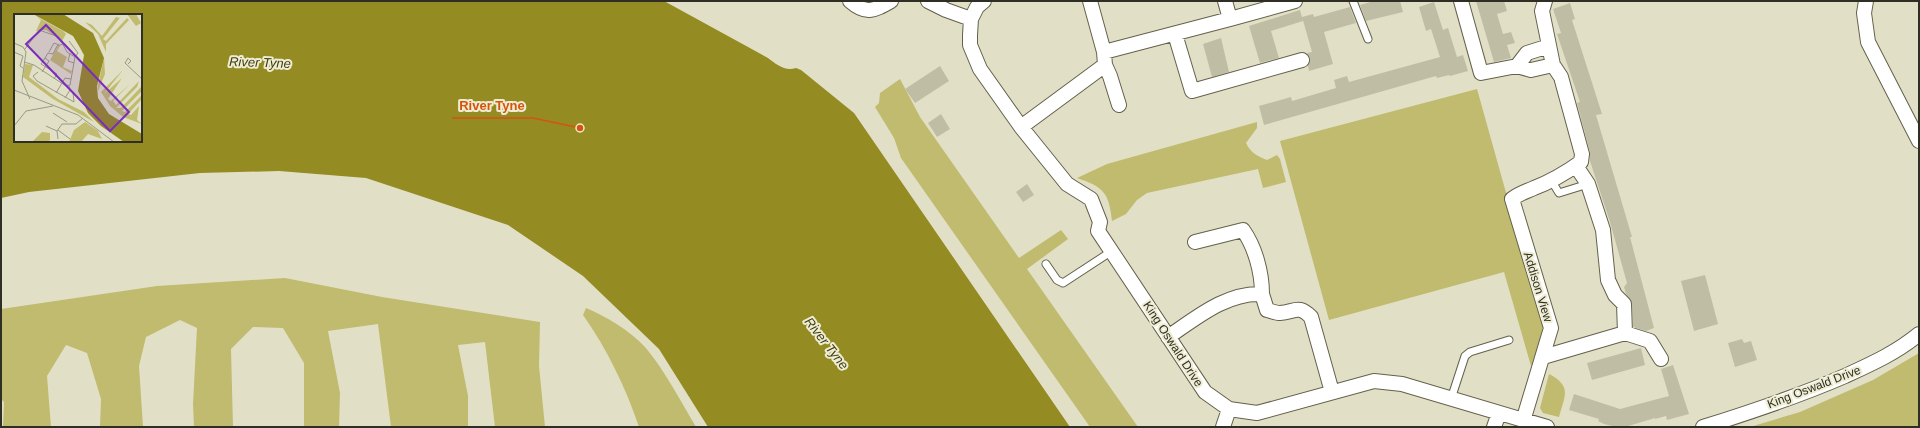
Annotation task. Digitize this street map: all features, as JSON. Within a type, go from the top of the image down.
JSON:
[{"type":"street","points":[[850,1],[858,8],[868,11],[878,8],[891,1]]},
{"type":"street","points":[[928,1],[946,10],[971,19],[977,7],[984,1]]},
{"type":"street","points":[[1090,1],[1104,58],[1119,105]]},
{"type":"street","points":[[1225,1],[1230,19]]},
{"type":"street","points":[[1021,127],[1104,58],[1174,34],[1295,1]]},
{"type":"street","points":[[1461,1],[1481,73],[1517,66],[1531,70],[1553,65]]},
{"type":"street","points":[[1545,1],[1542,11],[1553,65],[1561,77],[1582,154],[1581,162],[1551,180]]},
{"type":"street","points":[[1866,1],[1864,13],[1868,42],[1919,141]]},
{"type":"street","name":"King Oswald Drive","points":[[971,19],[970,44],[980,69],[1021,127],[1067,184],[1091,199],[1100,222],[1098,231],[1205,392],[1229,410]]},
{"type":"street","points":[[1174,34],[1192,91],[1302,60]]},
{"type":"street","points":[[1517,66],[1526,53],[1549,46]]},
{"type":"street","points":[[1576,166],[1588,184],[1603,230],[1608,280],[1615,295],[1624,304],[1625,333]]},
{"type":"street","name":"Addison View","points":[[1523,421],[1544,357],[1551,328],[1512,199],[1521,192],[1535,188],[1551,180]]},
{"type":"street","points":[[1195,242],[1243,230],[1250,241],[1262,280],[1262,294],[1267,310],[1280,313],[1294,309],[1304,310],[1311,317],[1332,392]]},
{"type":"street","points":[[1168,337],[1199,316],[1226,301],[1251,293],[1262,294]]},
{"type":"street","points":[[1544,357],[1625,333],[1650,342],[1661,359]]},
{"type":"street","name":"King Oswald Drive","points":[[1703,427],[1817,388],[1882,360],[1903,348],[1919,334]]},
{"type":"street","points":[[1223,427],[1229,410],[1257,413],[1374,380],[1402,384],[1546,427]]},
{"type":"street","points":[[1494,427],[1498,413]]},
{"type":"lane","points":[[1353,1],[1368,39]]},
{"type":"lane","points":[[1551,180],[1559,193],[1588,184]]},
{"type":"lane","points":[[1046,264],[1057,280],[1063,283],[1112,251]]},
{"type":"lane","points":[[1451,399],[1465,356],[1470,352],[1509,340]]},
{"type":"shaded area","points":[[900,79],[920,117],[1019,258],[1061,230],[1068,239],[1027,269],[1138,427],[1090,427],[901,158],[894,138],[875,107],[879,103],[880,93]]},
{"type":"shaded area","points":[[1477,89],[1545,332],[1531,366],[1504,272],[1329,320],[1280,141]]},
{"type":"shaded area","points":[[1257,122],[1257,128],[1246,143],[1255,154],[1267,160],[1277,155],[1280,159],[1286,182],[1263,188],[1258,169],[1147,193],[1137,200],[1126,214],[1112,221],[1111,211],[1104,192],[1086,181],[1077,178],[1107,164]]},
{"type":"shaded area","points":[[285,278],[382,297],[540,322],[539,366],[545,427],[495,427],[485,342],[458,345],[468,396],[468,427],[391,427],[378,324],[328,331],[340,393],[339,427],[304,427],[304,363],[283,328],[253,327],[231,349],[233,427],[194,427],[193,404],[197,328],[180,320],[146,337],[139,366],[143,427],[100,427],[101,399],[87,353],[66,345],[47,376],[51,427],[3,427],[4,402],[1,399],[1,309],[157,286]]},
{"type":"shaded area","points":[[586,308],[617,324],[645,347],[666,375],[696,427],[639,427],[615,369],[600,341],[583,315]]},
{"type":"shaded area","points":[[1919,353],[1919,427],[1750,427],[1800,412],[1873,380]]},
{"type":"shaded area","points":[[1549,374],[1556,378],[1564,387],[1565,397],[1559,417],[1543,413],[1540,408]]},
{"type":"water","points":[[1,1],[664,1],[768,58],[781,67],[788,69],[796,68],[801,70],[854,113],[1070,427],[708,427],[659,349],[583,276],[508,225],[366,178],[279,171],[200,173],[29,192],[1,198]]},
{"type":"building","points":[[1374,1],[1400,1],[1403,12],[1366,21],[1360,5]]},
{"type":"building","points":[[1476,1],[1504,1],[1507,11],[1497,14],[1503,34],[1511,32],[1515,43],[1507,45],[1511,58],[1494,62]]},
{"type":"building","points":[[1434,2],[1443,30],[1448,28],[1457,57],[1463,55],[1468,71],[1450,76],[1437,78],[1436,76],[1264,125],[1259,106],[1291,97],[1292,101],[1336,88],[1334,80],[1347,76],[1349,82],[1440,57],[1431,29],[1426,31],[1419,7]]},
{"type":"building","points":[[1570,3],[1575,19],[1572,20],[1602,114],[1596,115],[1632,237],[1630,237],[1654,328],[1646,331],[1633,327],[1632,303],[1626,294],[1624,287],[1627,283],[1610,222],[1590,161],[1590,152],[1577,103],[1580,102],[1557,34],[1561,33],[1553,9]]},
{"type":"building","points":[[1350,7],[1356,23],[1324,32],[1333,64],[1309,71],[1308,66],[1310,58],[1307,53],[1312,52],[1302,17],[1313,14],[1314,17]]},
{"type":"building","points":[[1300,10],[1303,21],[1271,31],[1279,58],[1260,63],[1249,26]]},
{"type":"building","points":[[1221,38],[1229,72],[1212,77],[1203,44]]},
{"type":"building","points":[[940,66],[949,81],[915,103],[905,89]]},
{"type":"building","points":[[941,114],[950,129],[937,137],[928,123]]},
{"type":"building","points":[[1027,184],[1034,195],[1023,202],[1016,192]]},
{"type":"building","points":[[1705,275],[1718,324],[1694,331],[1681,281]]},
{"type":"building","points":[[1742,339],[1744,343],[1751,341],[1757,360],[1735,367],[1728,343]]},
{"type":"building","points":[[1641,348],[1645,365],[1592,380],[1587,363]]},
{"type":"building","points":[[1673,365],[1689,414],[1667,420],[1666,416],[1625,427],[1616,427],[1604,424],[1598,421],[1599,419],[1569,410],[1574,394],[1620,409],[1669,396],[1661,369]]},
{"type":"place","name":"River Tyne","points":[[580,128]]}]
